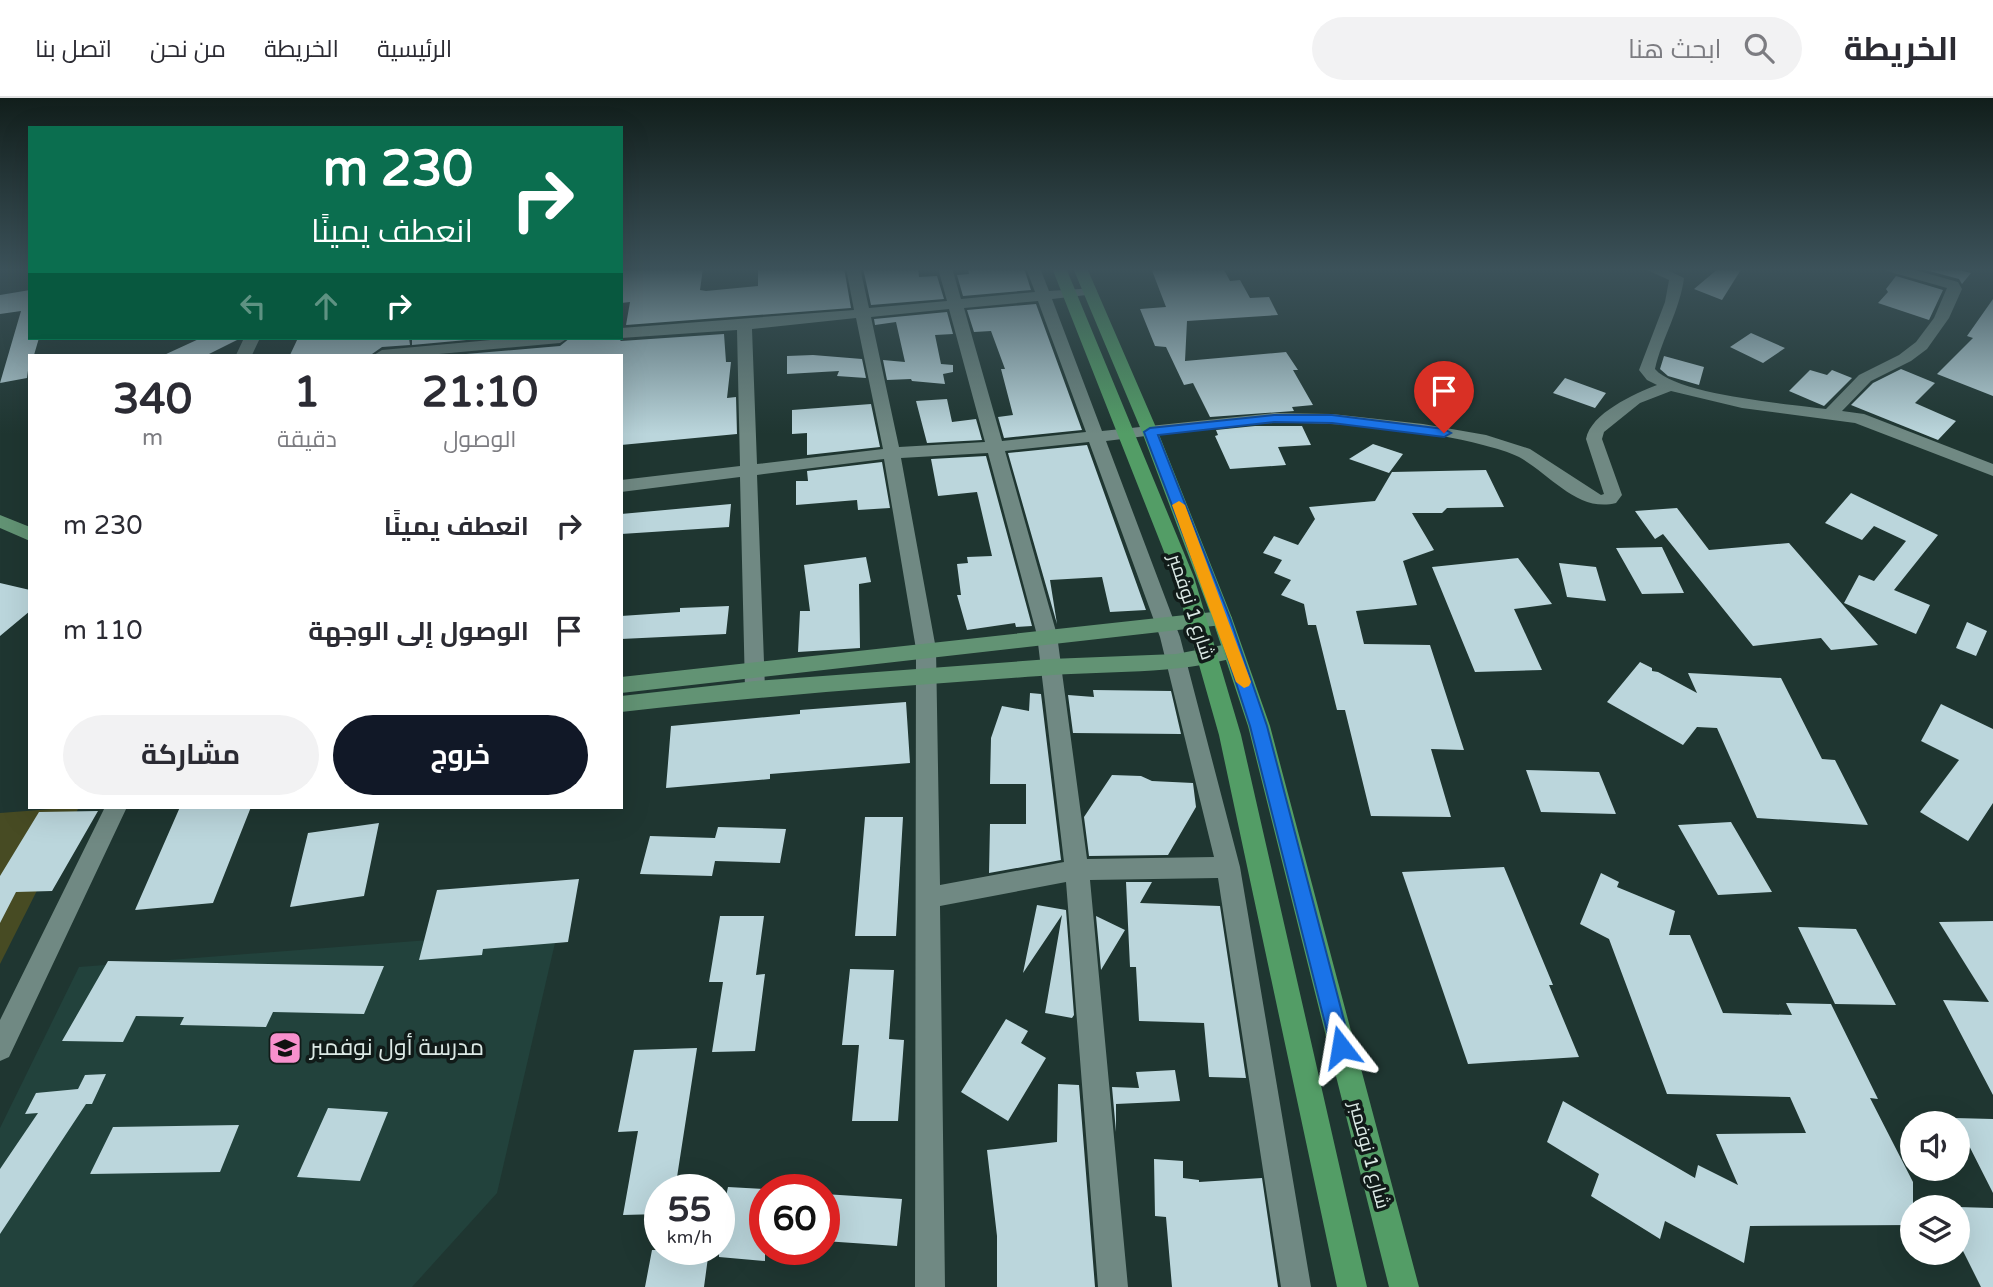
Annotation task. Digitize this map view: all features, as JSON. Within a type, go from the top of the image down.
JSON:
[{"type":"main road","name":"شارع 1 نوفمبر","points":[[1090,323],[1126,434],[1184,577],[1233,748],[1352,1287]]},
{"type":"main road","name":"شارع 1 نوفمبر","points":[[1095,323],[1150,432],[1222,618],[1259,726],[1404,1287]]},
{"type":"street","points":[[623,333],[759,323]]},
{"type":"street","points":[[866,323],[926,649],[930,1287]]},
{"type":"street","points":[[962,323],[1047,635],[1077,870],[1113,1287]]},
{"type":"street","points":[[1053,323],[1164,622],[1228,867],[1296,1287]]},
{"type":"street","points":[[1664,323],[1649,358],[1647,370],[1653,377],[1670,386],[1742,403],[1858,418],[1993,470]]},
{"type":"street","points":[[1831,413],[1867,376],[1906,358],[1918,348],[1937,323]]},
{"type":"street","points":[[744,325],[755,678]]},
{"type":"street","points":[[393,354],[542,340]]},
{"type":"street","points":[[623,486],[892,453],[995,447],[1274,418],[1332,419],[1423,429],[1486,440],[1524,453],[1589,497],[1600,501],[1610,499],[1613,495],[1594,439],[1596,430],[1634,400],[1670,386]]},
{"type":"street","points":[[0,521],[28,534]]},
{"type":"street","points":[[623,704],[926,649],[1222,618]]},
{"type":"street","points":[[623,685],[755,678],[925,676],[1176,662],[1233,651]]},
{"type":"street","points":[[0,1048],[115,809]]},
{"type":"street","points":[[927,898],[1077,870],[1228,867]]},
{"type":"shaded area","name":"مدرسة أول نوفمبر","points":[[558,930],[497,1193],[412,1287],[0,1287],[0,1128],[79,967]]},
{"type":"green space","points":[[78,809],[0,964],[0,813]]},
{"type":"building","points":[[17,323],[28,323],[28,340],[38,340],[34,354],[28,354],[27,378],[0,383]]},
{"type":"building","points":[[896,323],[950,323],[953,334],[935,335],[941,364],[953,365],[953,372],[943,374],[945,384],[911,379],[887,380],[883,360],[905,362]]},
{"type":"building","points":[[971,323],[1043,323],[1082,430],[1004,438],[998,417],[1013,415],[1001,369],[1005,369],[991,331],[974,332]]},
{"type":"building","points":[[1146,323],[1187,323],[1185,361],[1286,352],[1298,370],[1293,370],[1313,405],[1292,407],[1294,411],[1210,417],[1193,383],[1184,385],[1166,347],[1155,346]]},
{"type":"building","points":[[1976,323],[1993,323],[1993,396],[1937,374],[1973,338],[1967,336]]},
{"type":"building","points":[[1751,333],[1785,348],[1763,363],[1730,347]]},
{"type":"building","points":[[724,334],[726,362],[731,362],[727,398],[736,397],[737,434],[623,445],[623,354],[466,354],[560,346],[568,340],[621,341]]},
{"type":"building","points":[[197,340],[237,340],[209,354],[166,354]]},
{"type":"building","points":[[297,340],[409,340],[410,345],[382,347],[372,354],[290,354]]},
{"type":"building","points":[[412,340],[466,340],[412,345]]},
{"type":"building","points":[[787,356],[862,359],[866,378],[837,376],[839,371],[787,374]]},
{"type":"building","points":[[1664,356],[1704,367],[1699,385],[1668,376],[1660,369]]},
{"type":"building","points":[[1901,369],[1935,383],[1915,403],[1956,421],[1938,440],[1851,405],[1873,383]]},
{"type":"building","points":[[1810,370],[1827,375],[1832,370],[1852,378],[1824,406],[1789,391]]},
{"type":"building","points":[[1565,378],[1606,393],[1595,408],[1553,393]]},
{"type":"building","points":[[947,399],[952,422],[976,419],[982,440],[927,443],[916,401]]},
{"type":"building","points":[[871,404],[880,447],[807,455],[807,433],[792,434],[792,410]]},
{"type":"building","points":[[1255,426],[1302,426],[1311,445],[1278,447],[1286,465],[1230,469],[1215,436],[1218,435],[1216,430]]},
{"type":"building","points":[[1373,444],[1403,454],[1389,473],[1349,459]]},
{"type":"building","points":[[1087,445],[1146,610],[1110,612],[1102,577],[1050,580],[1057,624],[1008,453]]},
{"type":"building","points":[[986,456],[1032,626],[1016,627],[1015,623],[967,630],[957,595],[961,595],[957,564],[968,563],[967,557],[992,556],[977,492],[938,496],[931,459]]},
{"type":"building","points":[[882,462],[890,508],[858,510],[857,500],[796,505],[796,481],[808,481],[807,471]]},
{"type":"building","points":[[1486,470],[1504,507],[1447,508],[1442,513],[1412,513],[1434,550],[1403,561],[1417,605],[1356,611],[1364,644],[1430,645],[1464,750],[1431,749],[1451,817],[1371,816],[1345,710],[1337,710],[1316,625],[1308,625],[1304,604],[1281,595],[1291,580],[1274,573],[1282,560],[1263,553],[1274,536],[1298,545],[1315,519],[1309,507],[1375,501],[1392,472]]},
{"type":"building","points":[[1851,493],[1938,535],[1894,590],[1930,605],[1916,634],[1844,603],[1859,575],[1874,581],[1906,541],[1874,526],[1862,540],[1825,523]]},
{"type":"building","points":[[731,504],[729,527],[623,534],[623,514]]},
{"type":"building","points":[[1677,508],[1709,550],[1789,543],[1878,645],[1831,650],[1821,638],[1753,646],[1663,534],[1655,539],[1635,511]]},
{"type":"building","points":[[1662,547],[1684,593],[1642,594],[1616,548]]},
{"type":"building","points":[[866,557],[871,582],[859,584],[860,648],[798,652],[800,611],[810,611],[804,565]]},
{"type":"building","points":[[1518,558],[1552,604],[1514,609],[1542,670],[1475,672],[1432,567]]},
{"type":"building","points":[[1559,563],[1596,567],[1606,601],[1567,597]]},
{"type":"building","points":[[0,583],[28,590],[28,613],[0,636]]},
{"type":"building","points":[[729,606],[726,634],[623,639],[623,616],[680,612],[680,608]]},
{"type":"building","points":[[1967,622],[1987,631],[1976,656],[1956,648]]},
{"type":"building","points":[[1640,662],[1652,668],[1652,671],[1697,693],[1688,673],[1781,678],[1822,759],[1835,760],[1868,825],[1757,818],[1717,728],[1697,727],[1683,745],[1607,702]]},
{"type":"building","points":[[1093,690],[1171,691],[1181,734],[1073,733],[1068,695],[1094,697]]},
{"type":"building","points":[[1030,693],[1041,694],[1061,860],[989,873],[990,824],[1026,824],[1026,784],[990,784],[991,738],[1002,706],[1029,711]]},
{"type":"building","points":[[906,702],[910,763],[770,774],[770,779],[666,788],[671,726],[800,714],[800,710]]},
{"type":"building","points":[[1941,704],[1993,729],[1993,803],[1968,841],[1920,812],[1959,760],[1921,741]]},
{"type":"building","points":[[1526,770],[1599,772],[1616,814],[1541,812]]},
{"type":"building","points":[[1112,775],[1193,783],[1196,807],[1168,855],[1089,856],[1084,817]]},
{"type":"building","points":[[179,809],[250,809],[213,903],[135,910]]},
{"type":"building","points":[[98,811],[52,891],[16,892],[0,923],[0,876],[39,812]]},
{"type":"building","points":[[865,817],[903,817],[896,936],[855,936]]},
{"type":"building","points":[[1731,822],[1772,892],[1718,895],[1678,825]]},
{"type":"building","points":[[379,823],[364,896],[290,907],[308,833]]},
{"type":"building","points":[[718,827],[786,829],[780,863],[715,861],[712,876],[640,874],[650,836],[715,838]]},
{"type":"building","points":[[1504,867],[1553,985],[1549,985],[1579,1057],[1468,1064],[1402,872]]},
{"type":"building","points":[[1601,873],[1619,882],[1617,887],[1675,911],[1669,935],[1690,935],[1723,1013],[1792,1015],[1786,1003],[1831,1004],[1878,1099],[1870,1098],[1900,1157],[1900,1181],[1913,1182],[1913,1195],[1900,1195],[1900,1225],[1750,1226],[1744,1263],[1665,1221],[1660,1239],[1591,1196],[1599,1174],[1547,1142],[1563,1101],[1695,1178],[1698,1165],[1738,1185],[1716,1134],[1806,1133],[1790,1097],[1667,1094],[1609,939],[1580,924]]},
{"type":"building","points":[[579,879],[568,942],[483,949],[482,955],[419,960],[437,890]]},
{"type":"building","points":[[1126,882],[1152,882],[1140,903],[1220,906],[1246,1078],[1209,1077],[1204,1023],[1139,1021],[1136,967],[1130,967]]},
{"type":"building","points":[[1037,905],[1066,910],[1074,1015],[1072,1018],[1045,1013],[1062,915],[1023,973]]},
{"type":"building","points":[[720,916],[764,916],[756,975],[765,974],[755,1051],[712,1052],[723,982],[709,982]]},
{"type":"building","points":[[1096,916],[1125,930],[1101,970]]},
{"type":"building","points":[[1993,921],[1993,1095],[1943,1000],[1989,1002],[1939,922]]},
{"type":"building","points":[[1798,927],[1856,929],[1896,1005],[1835,1004]]},
{"type":"building","points":[[108,961],[384,966],[364,1014],[273,1012],[266,1027],[180,1025],[184,1017],[136,1016],[123,1042],[62,1041]]},
{"type":"building","points":[[850,969],[894,970],[889,1039],[904,1040],[898,1121],[852,1121],[859,1045],[842,1045]]},
{"type":"building","points":[[1006,1019],[1028,1031],[1021,1043],[1046,1058],[1008,1121],[961,1092]]},
{"type":"building","points":[[697,1048],[677,1174],[644,1174],[644,1214],[623,1215],[638,1131],[618,1132],[634,1050]]},
{"type":"building","points":[[1175,1070],[1180,1101],[1116,1104],[1116,1132],[1112,1087],[1139,1088],[1136,1072]]},
{"type":"building","points":[[106,1074],[92,1104],[86,1104],[0,1234],[0,1169],[38,1113],[25,1114],[36,1093],[78,1089],[85,1075]]},
{"type":"building","points":[[1058,1084],[1079,1085],[1095,1287],[997,1287],[997,1236],[987,1150],[1057,1142]]},
{"type":"building","points":[[328,1108],[388,1112],[360,1181],[297,1177]]},
{"type":"building","points":[[1970,1118],[1993,1119],[1993,1193],[1970,1148]]},
{"type":"building","points":[[239,1125],[220,1172],[90,1174],[113,1127]]},
{"type":"building","points":[[1154,1159],[1183,1161],[1183,1178],[1199,1182],[1262,1178],[1278,1287],[1172,1287],[1166,1217],[1155,1216]]},
{"type":"building","points":[[735,1187],[749,1188],[749,1260],[735,1258]]},
{"type":"building","points":[[840,1195],[902,1199],[897,1246],[840,1242]]},
{"type":"building","points":[[1970,1207],[1993,1208],[1993,1287],[1981,1287],[1970,1265]]},
{"type":"building","points":[[649,1265],[707,1265],[704,1287],[645,1287]]},
{"type":"slow traffic","points":[[1179,505],[1244,682]]},
{"type":"place","name":"مدرسة أول نوفمبر","points":[[285,1048]]},
{"type":"route","points":[[1341,1047],[1259,726],[1222,618],[1150,432],[1274,418],[1332,419],[1444,433]]}]
